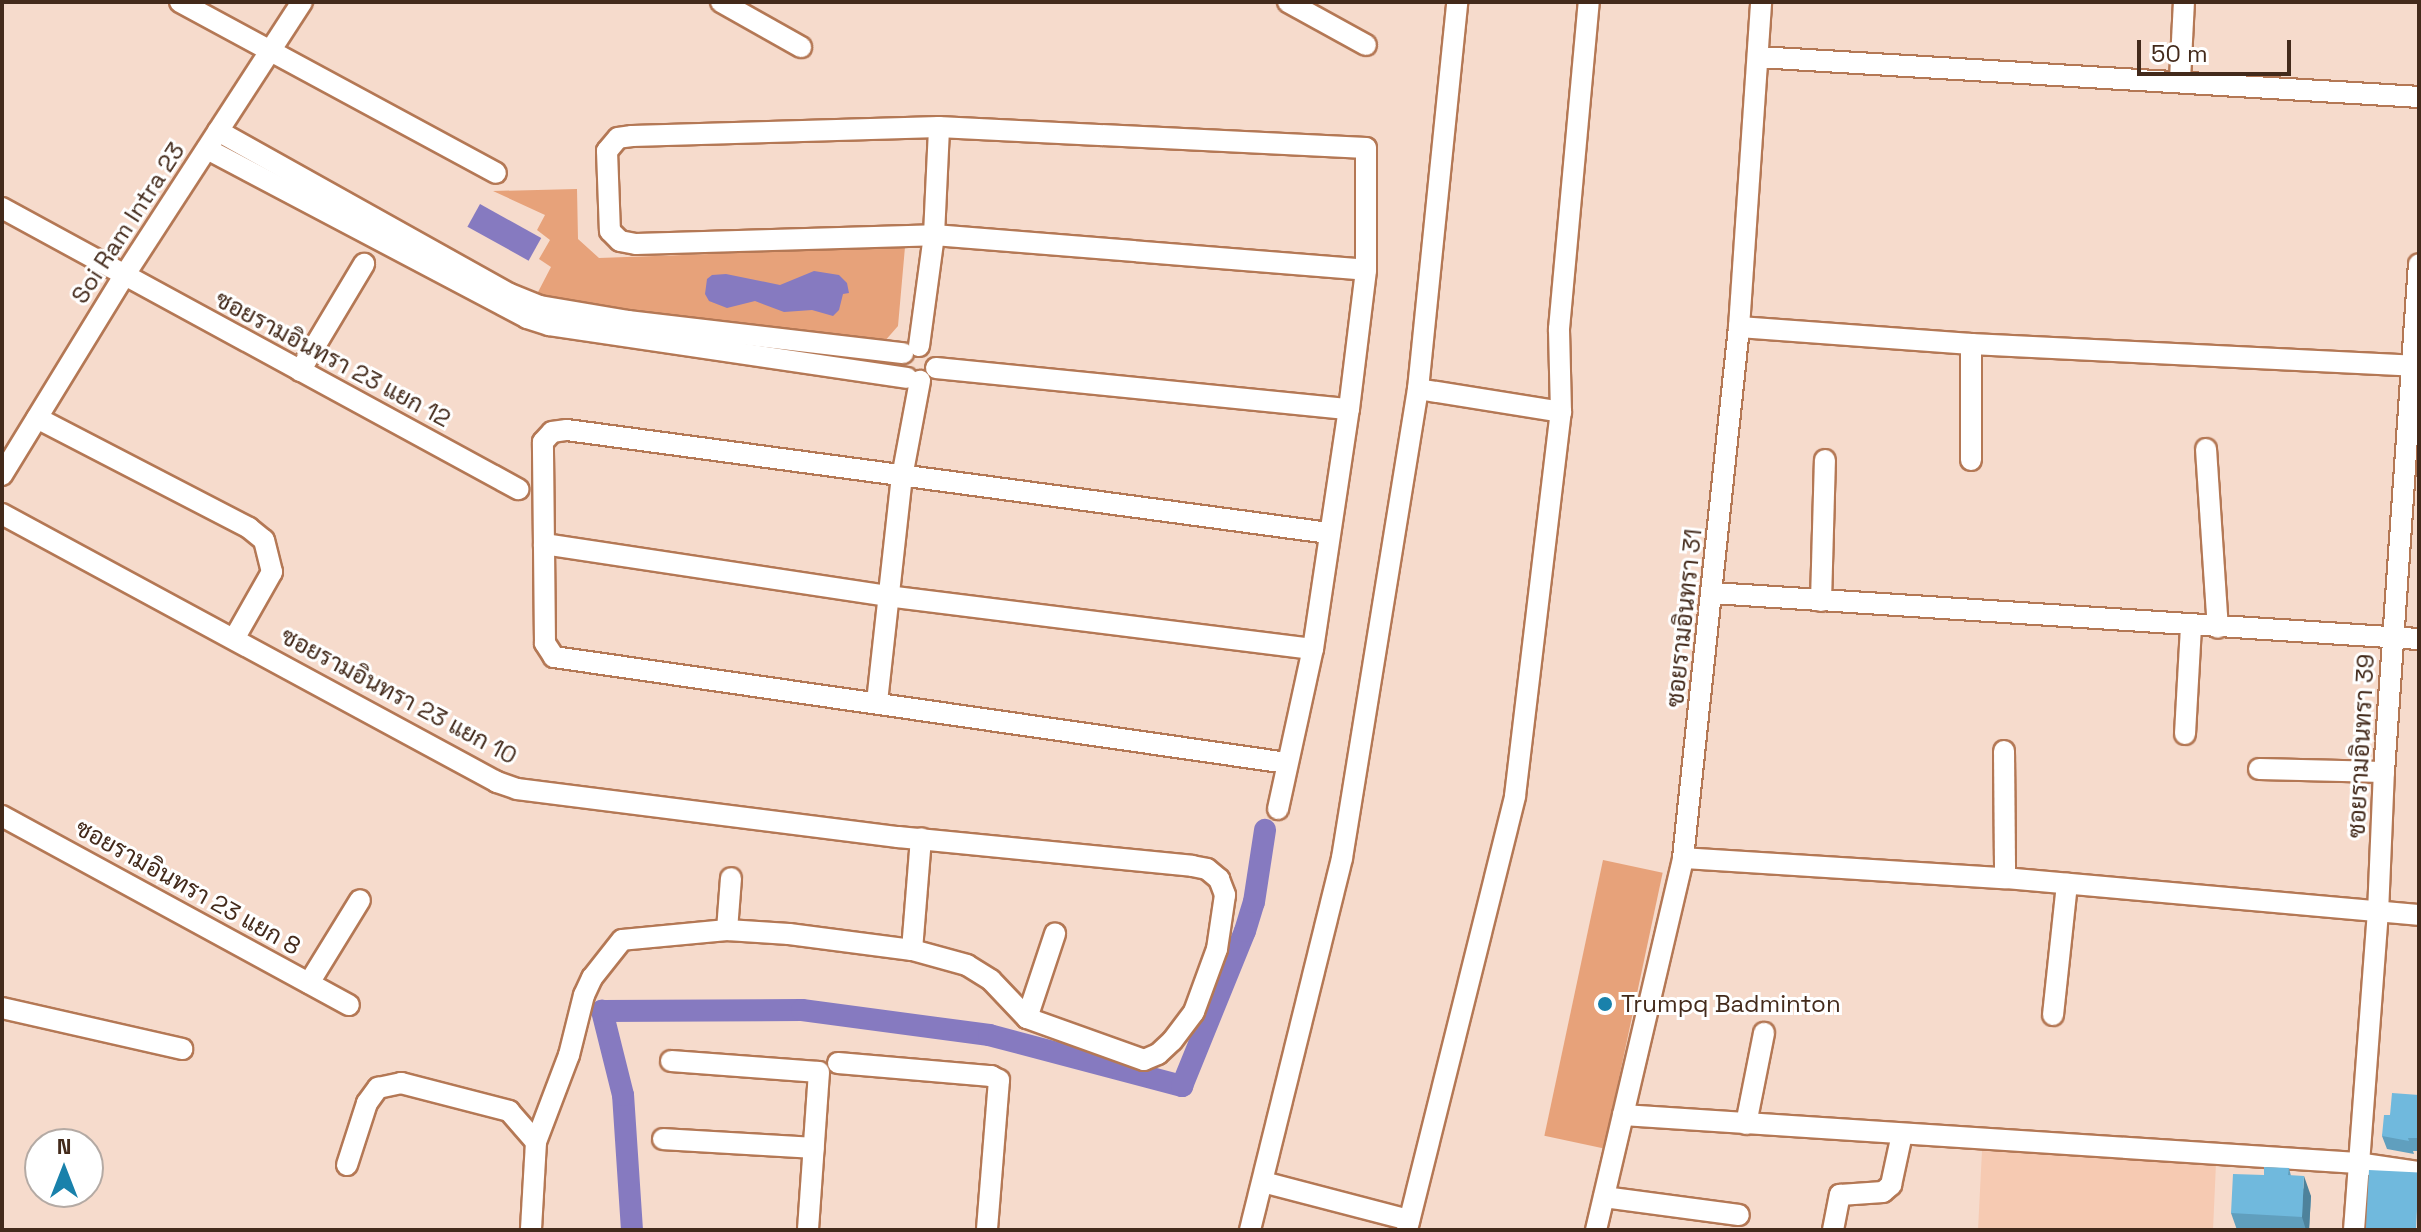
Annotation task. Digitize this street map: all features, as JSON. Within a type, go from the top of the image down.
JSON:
[{"type":"street","points":[[180,2],[496,173]]},
{"type":"street","name":"Soi Ram Intra 23","points":[[2,475],[124,276],[302,2]]},
{"type":"street","points":[[721,2],[801,47]]},
{"type":"street","points":[[1288,2],[1366,45]]},
{"type":"street","points":[[1250,1230],[1342,858],[1418,389],[1457,2]]},
{"type":"street","points":[[1263,1182],[1408,1225],[1515,796],[1561,412],[1559,329],[1589,2]]},
{"type":"street","name":"ซอยรามอินทรา 31","points":[[1596,1230],[1683,858],[1739,327],[1761,2]]},
{"type":"street","points":[[2180,80],[2184,2]]},
{"type":"street","points":[[1758,57],[2180,80],[2419,97]]},
{"type":"street","points":[[914,380],[902,369],[911,349],[934,235],[939,127]]},
{"type":"street","points":[[1278,809],[1313,649],[1349,409],[1366,270],[1366,148],[939,127],[618,138],[607,151],[610,231],[620,241],[636,244],[934,235],[1366,270]]},
{"type":"street","points":[[213,140],[510,294],[540,306],[629,321],[911,349],[934,355],[936,368],[930,378],[914,380],[538,321],[213,140]]},
{"type":"street","name":"ซอยรามอินทรา 23 แยก 12","points":[[2,208],[518,489]]},
{"type":"street","points":[[300,371],[364,264]]},
{"type":"street","name":"ซอยรามอินทรา 39","points":[[2354,1230],[2378,913],[2393,637],[2416,366],[2419,264]]},
{"type":"street","points":[[1739,327],[1971,344],[2416,366]]},
{"type":"street","points":[[1971,344],[1971,460]]},
{"type":"street","points":[[936,368],[1349,409]]},
{"type":"street","points":[[877,702],[914,380]]},
{"type":"street","points":[[1418,389],[1561,412]]},
{"type":"street","points":[[37,418],[249,528],[264,540],[272,572],[235,637]]},
{"type":"street","points":[[1287,763],[554,657],[545,643],[543,442],[552,432],[567,430],[1329,533]]},
{"type":"street","points":[[2206,449],[2218,628]]},
{"type":"street","points":[[1821,601],[1825,460]]},
{"type":"street","name":"ซอยรามอินทรา 23 แยก 10","points":[[2,514],[235,637],[497,782],[517,789],[898,837],[1192,866],[1207,869],[1219,879],[1225,895],[1217,949],[1194,1012],[1158,1054],[1144,1060],[1027,1018]]},
{"type":"street","points":[[544,544],[887,596],[1313,649]]},
{"type":"street","points":[[1713,593],[2419,639]]},
{"type":"street","points":[[2185,734],[2191,626]]},
{"type":"street","points":[[2004,751],[2005,878]]},
{"type":"street","points":[[2259,769],[2384,772]]},
{"type":"street","name":"ซอยรามอินทรา 23 แยก 8","points":[[2,816],[349,1005]]},
{"type":"street","points":[[912,950],[921,838]]},
{"type":"street","points":[[1683,858],[2005,878],[2419,915]]},
{"type":"street","points":[[727,930],[731,878]]},
{"type":"street","points":[[2053,1015],[2067,884]]},
{"type":"street","points":[[309,983],[360,900]]},
{"type":"street","points":[[531,1230],[536,1142],[569,1055],[584,995],[616,945],[631,937],[727,930],[789,934],[912,950],[967,965],[991,980],[1027,1018],[1055,934]]},
{"type":"street","points":[[2,1008],[182,1049]]},
{"type":"street","points":[[1746,1124],[1764,1033]]},
{"type":"street","points":[[671,1061],[819,1072],[808,1230]]},
{"type":"street","points":[[838,1063],[999,1080],[987,1230]]},
{"type":"street","points":[[347,1165],[367,1103],[378,1088],[401,1083],[509,1111],[536,1142]]},
{"type":"street","points":[[1623,1115],[2357,1163],[2419,1172]]},
{"type":"street","points":[[1833,1230],[1840,1195],[1888,1191],[1902,1134]]},
{"type":"street","points":[[663,1139],[814,1148]]},
{"type":"street","points":[[1604,1197],[1739,1215]]},
{"type":"shaded area","points":[[577,189],[578,239],[599,258],[905,247],[898,326],[884,342],[593,306],[537,294],[551,267],[539,259],[550,240],[537,230],[545,215],[493,191]]},
{"type":"shaded area","points":[[480,204],[541,238],[529,261],[467,227]]},
{"type":"shaded area","points":[[814,271],[839,275],[847,283],[849,293],[843,294],[839,310],[833,316],[812,310],[784,312],[755,301],[727,308],[709,301],[705,294],[707,279],[712,275],[726,274],[780,285]]},
{"type":"shaded area","name":"Trumpq Badminton","points":[[1603,860],[1663,873],[1604,1149],[1544,1136]]},
{"type":"shaded area","points":[[1982,1151],[2216,1163],[2213,1230],[1978,1230]]},
{"type":"building","points":[[2392,1093],[2419,1095],[2419,1138],[2408,1138],[2409,1141],[2382,1136],[2384,1115],[2390,1115]]},
{"type":"building","points":[[2264,1167],[2289,1168],[2288,1175],[2304,1176],[2302,1217],[2231,1213],[2233,1174],[2264,1175]]},
{"type":"building","points":[[2369,1170],[2419,1173],[2416,1230],[2366,1230]]},
{"type":"waterway","points":[[632,1230],[623,1095],[602,1011],[802,1010],[989,1035],[1182,1086],[1245,931],[1254,902],[1265,830]]},
{"type":"place","name":"Trumpq Badminton","points":[[1605,1004]]}]
